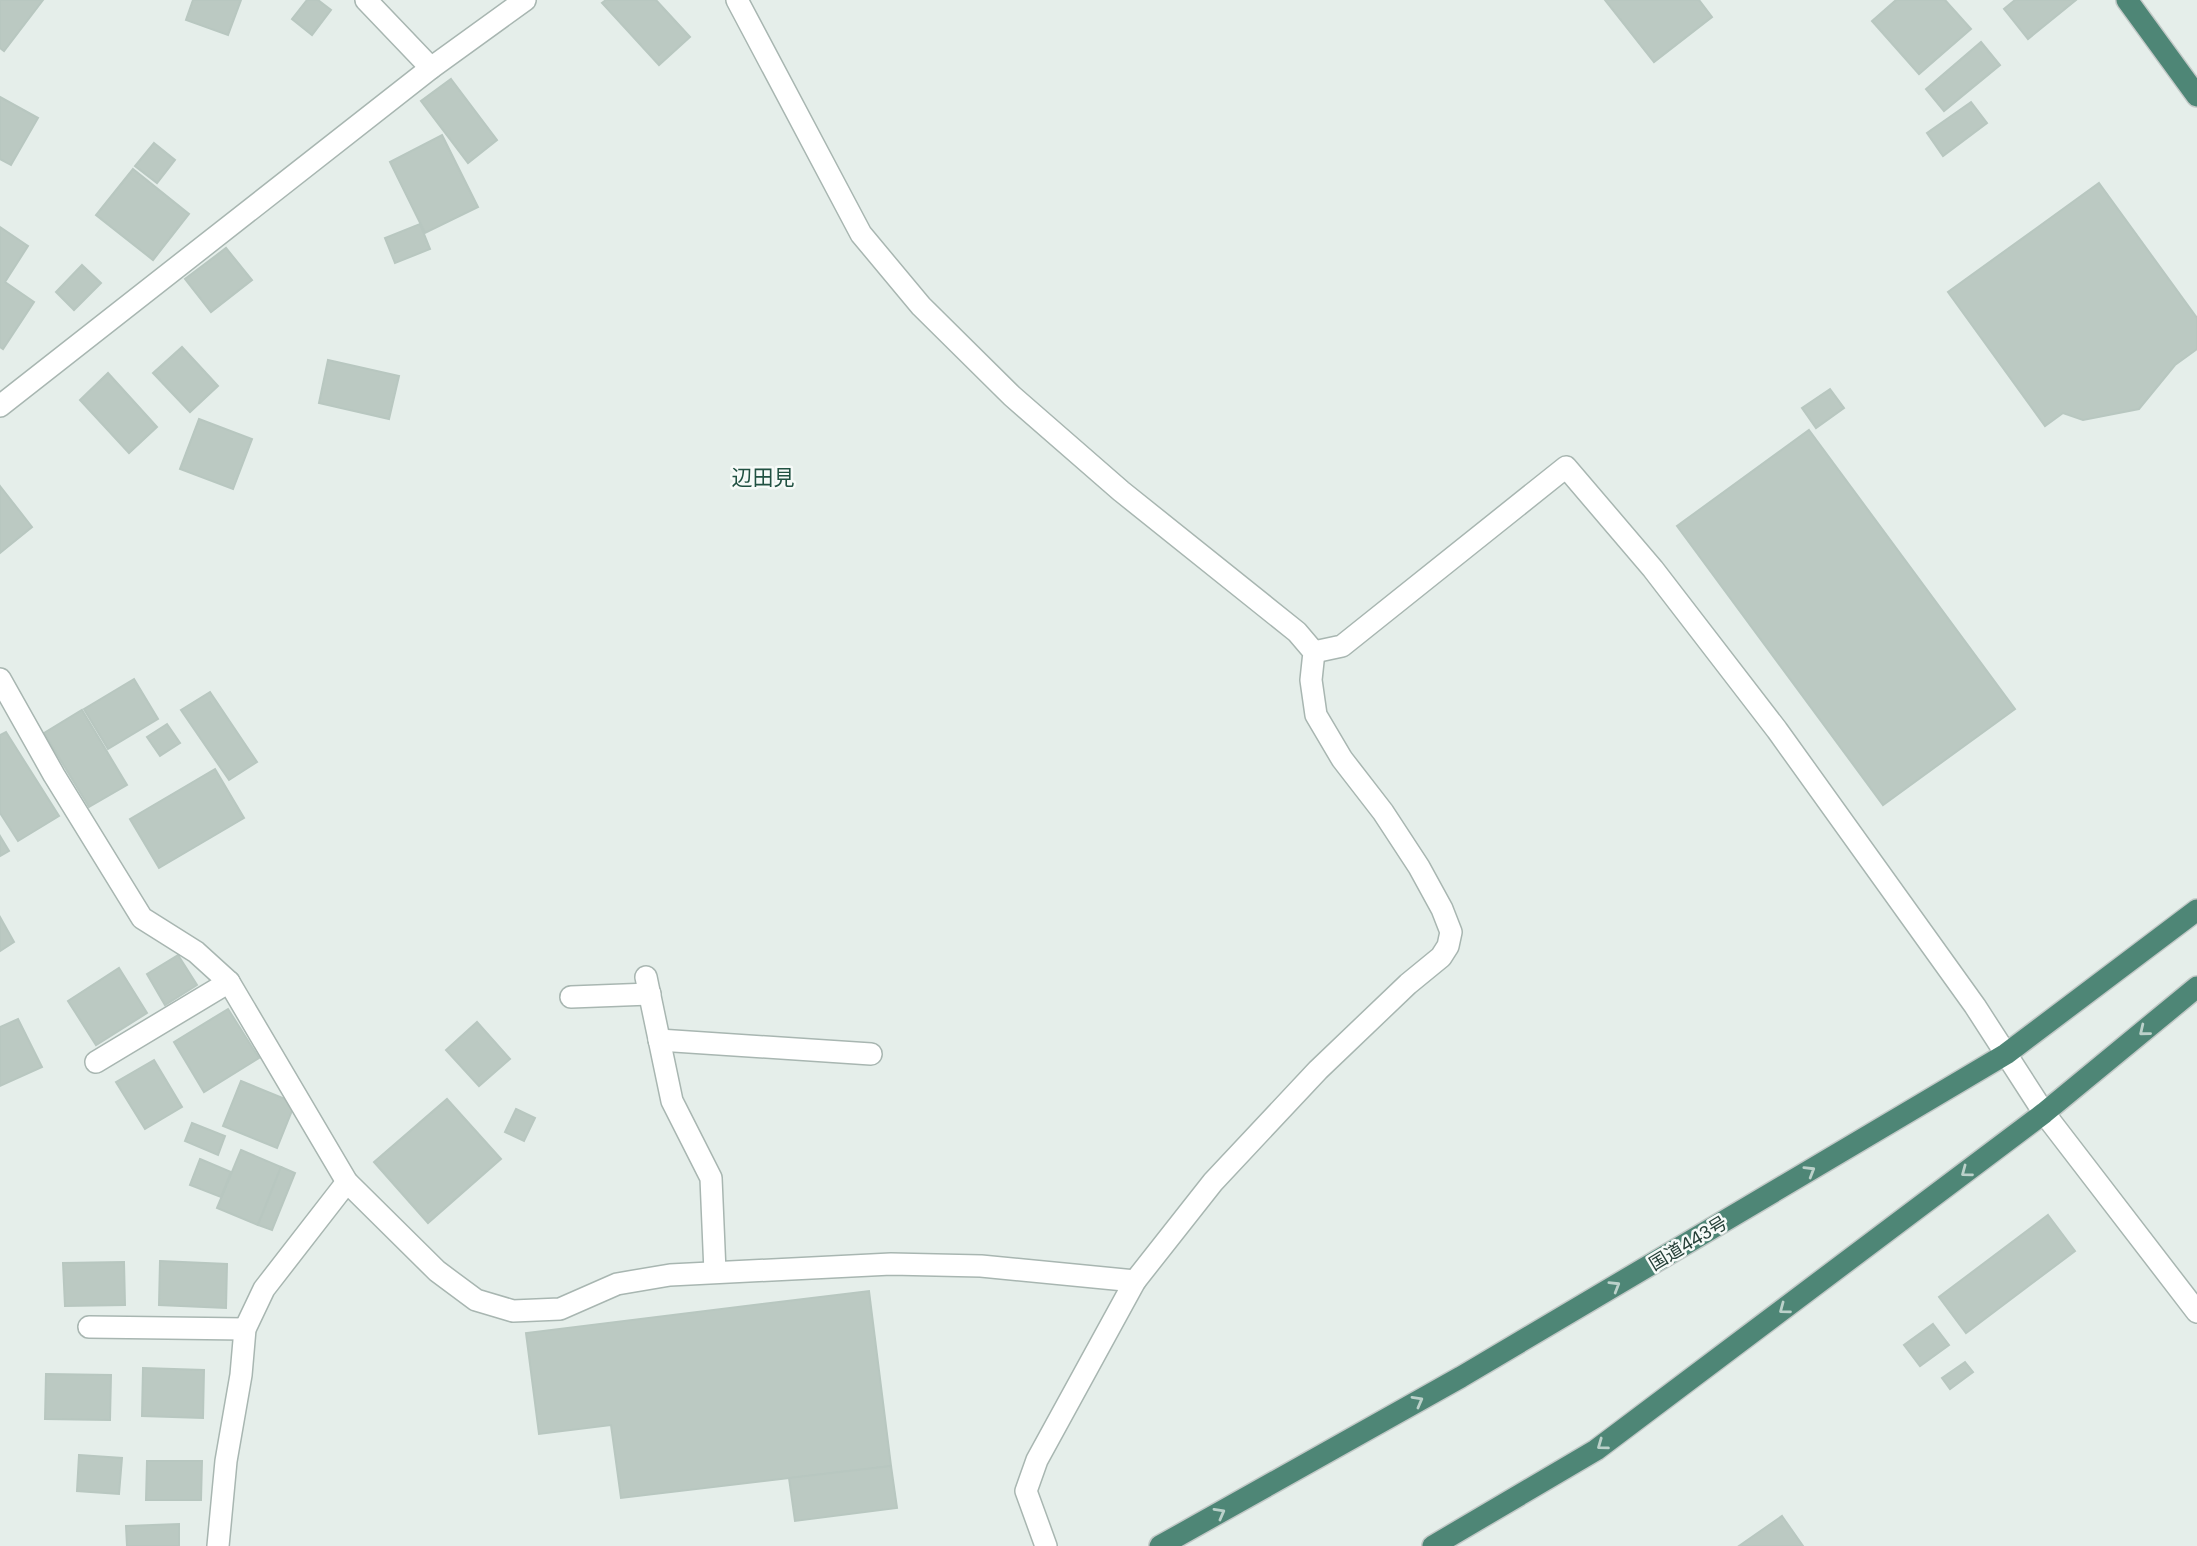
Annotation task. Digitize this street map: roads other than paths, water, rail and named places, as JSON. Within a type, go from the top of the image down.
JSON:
[{"type":"highway","points":[[2127,0],[2197,96]]},
{"type":"highway","name":"国道443号","points":[[1160,1546],[1461,1377],[2006,1055],[2197,910]]},
{"type":"highway","points":[[1433,1546],[1596,1450],[2044,1113],[2197,987]]},
{"type":"street","points":[[366,0],[431,68]]},
{"type":"street","points":[[1,402],[431,68],[525,0]]},
{"type":"street","points":[[737,0],[861,234],[921,306],[1012,396],[1121,491],[1297,632],[1314,652],[1311,681],[1316,715],[1342,759],[1383,812],[1425,877],[1443,909],[1451,932],[1448,946],[1441,957],[1408,984],[1308,1080],[1213,1182],[1136,1281],[1037,1460],[1026,1491],[1046,1546]]},
{"type":"street","points":[[1314,652],[1342,646],[1566,467],[1653,569],[1777,730],[1975,1006],[2044,1113],[2197,1312]]},
{"type":"street","points":[[0,679],[54,775],[142,918],[196,952],[229,982],[347,1182],[437,1271],[476,1300],[513,1311],[560,1310],[617,1284],[670,1275],[891,1264],[981,1266],[1136,1281]]},
{"type":"street","points":[[96,1062],[229,982]]},
{"type":"street","points":[[571,997],[648,986],[672,1101],[711,1178],[715,1272]]},
{"type":"street","points":[[659,1040],[871,1054]]},
{"type":"street","points":[[218,1546],[226,1461],[241,1375],[245,1329],[264,1289],[347,1182]]},
{"type":"street","points":[[89,1327],[245,1329]]},
{"type":"district","name":"辺田見","points":[[763,477]]}]
